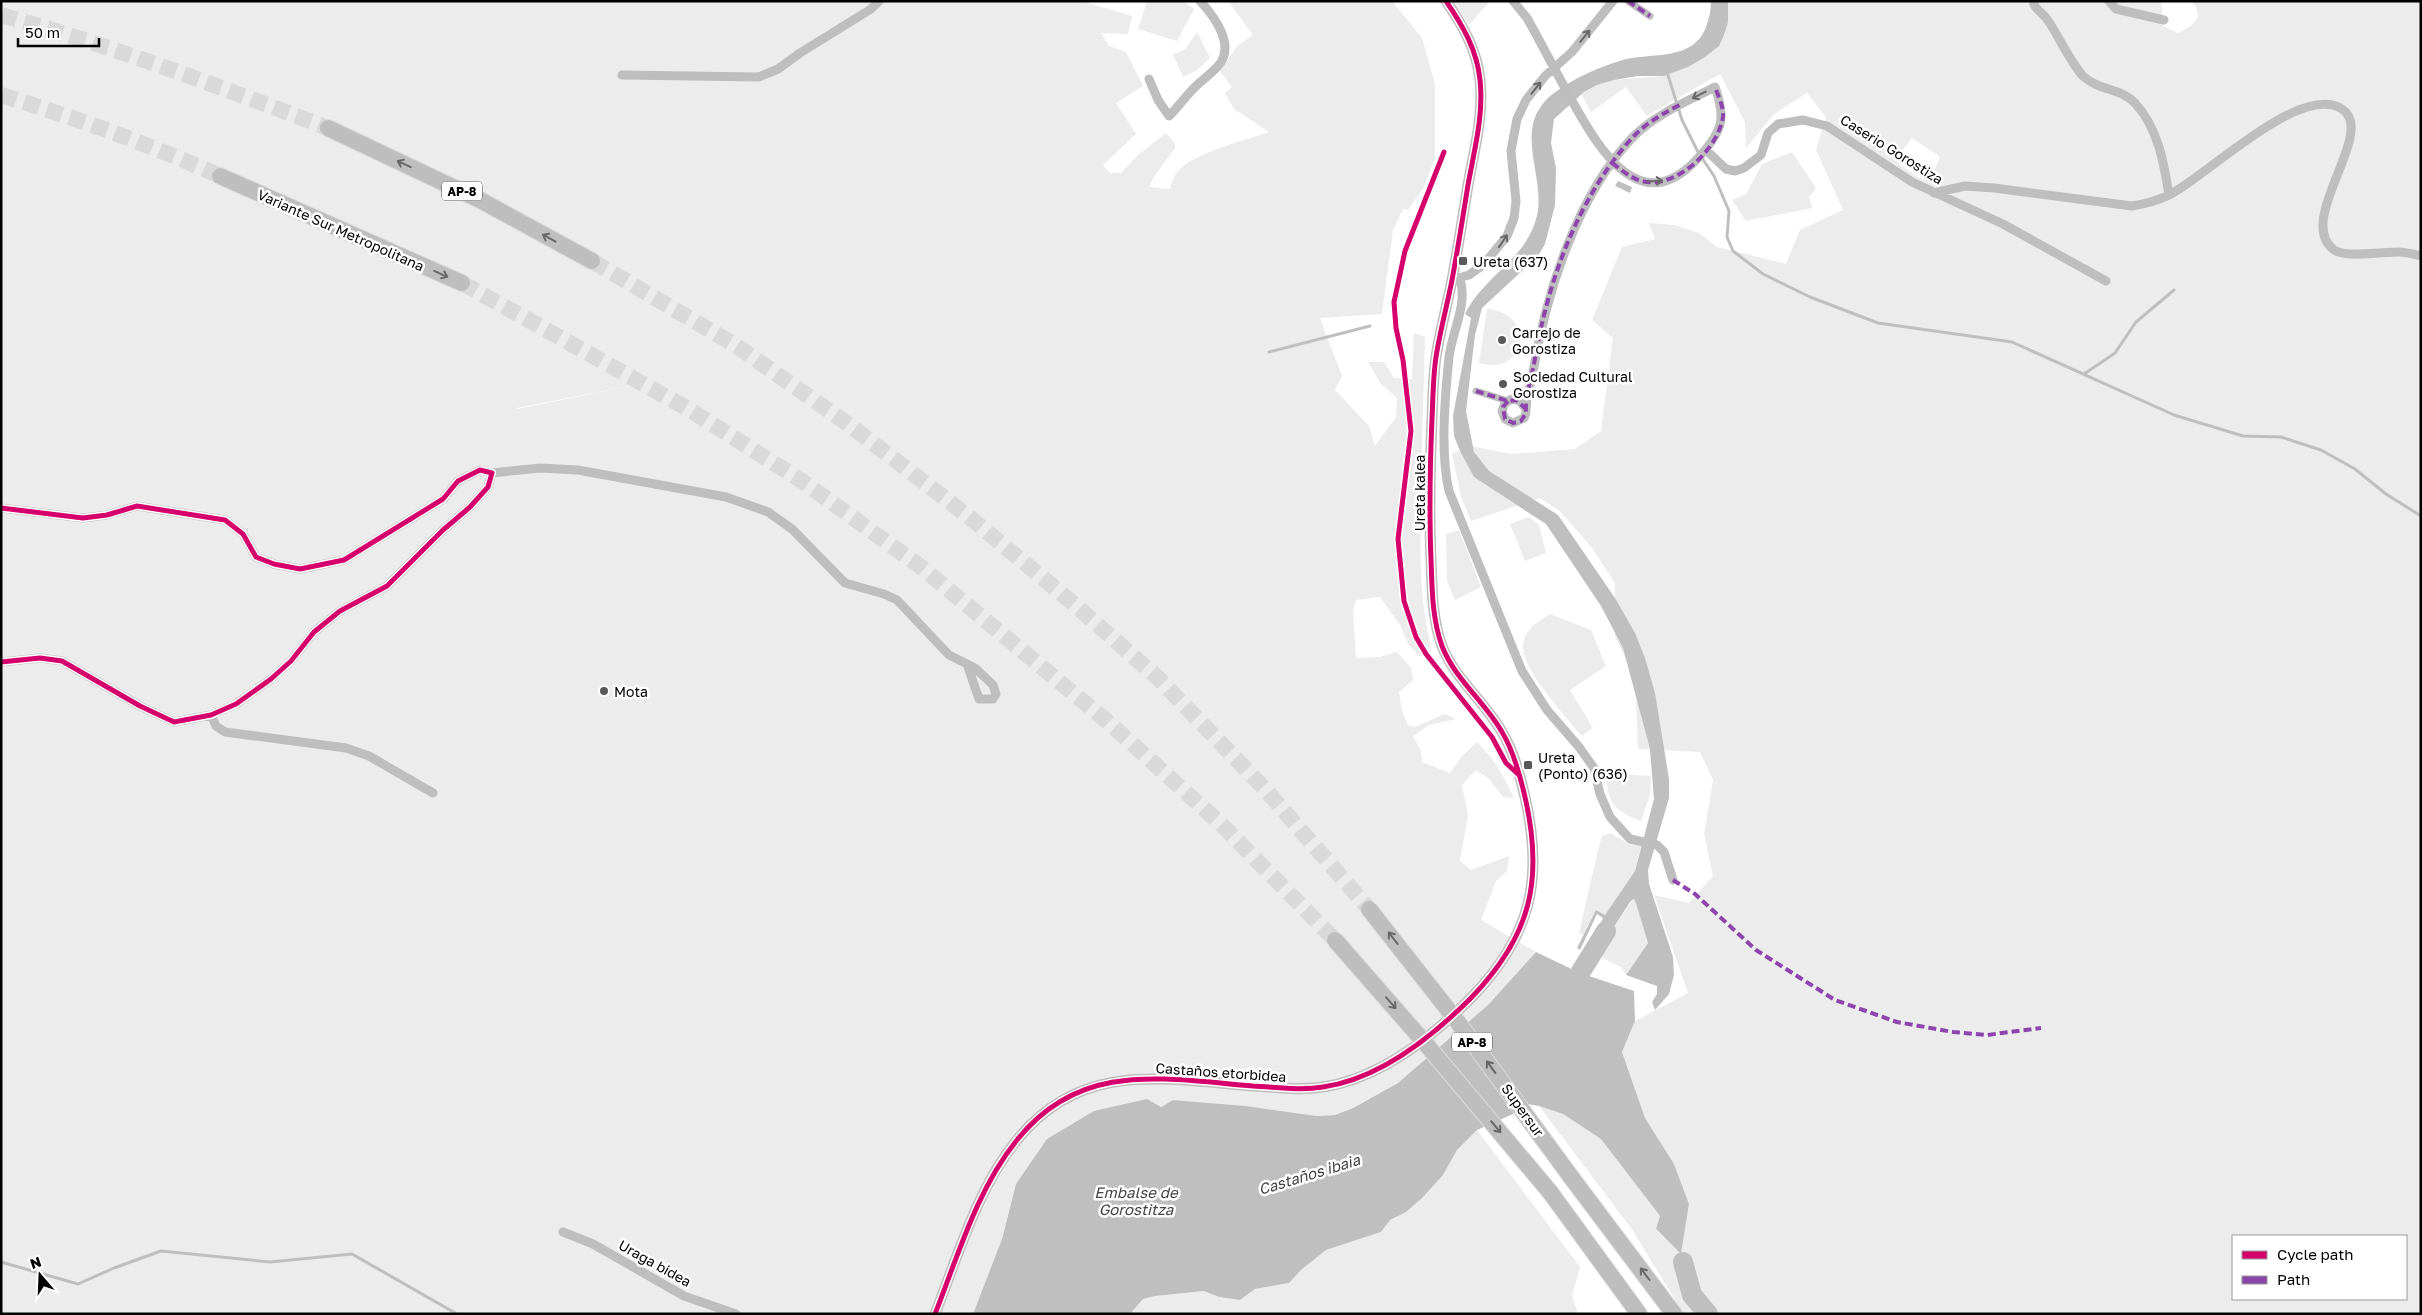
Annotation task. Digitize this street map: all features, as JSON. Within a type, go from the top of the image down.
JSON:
[{"type":"highway","name":"AP-8","points":[[328,128],[480,200],[592,261]]},
{"type":"highway","name":"Variante Sur Metropolitana","points":[[220,176],[462,283]]},
{"type":"highway","name":"Supersur","points":[[1369,909],[1457,1020],[1674,1314]]},
{"type":"highway","name":"AP-8","points":[[1335,940],[1425,1042],[1550,1192],[1639,1314]]},
{"type":"street","points":[[622,75],[760,77],[778,69],[800,53],[871,9],[879,1]]},
{"type":"street","points":[[1149,79],[1158,100],[1169,116],[1193,89],[1219,66],[1225,55],[1226,46],[1222,34],[1200,1]]},
{"type":"street","name":"Ureta kalea","points":[[1446,1],[1468,36],[1476,58],[1481,81],[1481,99],[1456,279],[1435,360],[1429,506],[1432,585],[1436,627],[1443,649],[1501,729],[1511,749],[1521,777],[1532,825],[1535,852],[1532,892],[1516,937]]},
{"type":"street","points":[[1508,401],[1502,411],[1508,422],[1521,421],[1526,409],[1540,331],[1555,277],[1577,222],[1612,163],[1634,136],[1672,109],[1715,87],[1723,116],[1718,131],[1706,150],[1680,176],[1667,181],[1644,182],[1631,178],[1612,163],[1588,130],[1527,18],[1513,1]]},
{"type":"street","points":[[1456,279],[1484,264],[1507,236],[1514,218],[1516,201],[1512,151],[1518,119],[1526,100],[1554,68],[1572,52],[1614,1]]},
{"type":"street","points":[[1628,1],[1650,16]]},
{"type":"street","points":[[2033,1],[2034,6],[2045,16],[2084,76],[2100,87],[2124,93],[2135,103],[2154,135],[2163,158],[2169,195]]},
{"type":"street","points":[[2109,1],[2116,10],[2164,20]]},
{"type":"street","points":[[1934,193],[1965,186],[2132,206],[2148,204],[2169,195],[2241,143],[2290,113],[2318,105],[2336,106],[2345,111],[2351,124],[2350,142],[2326,204],[2324,226],[2326,240],[2336,251],[2349,253],[2401,252],[2421,256]]},
{"type":"street","name":"Caserio Gorostiza","points":[[1706,150],[1726,169],[1735,171],[1744,168],[1761,155],[1768,133],[1778,124],[1803,120],[1827,126],[1912,182],[2003,224],[2106,281]]},
{"type":"street","name":"Ureta kalea","points":[[1456,279],[1464,291],[1449,356],[1443,460],[1449,490],[1522,671],[1547,710],[1579,747],[1594,768],[1600,794],[1610,816],[1630,839],[1657,845],[1668,860],[1673,880]]},
{"type":"street","points":[[1476,391],[1508,401],[1520,401],[1526,409]]},
{"type":"street","points":[[1,508],[83,518],[107,515],[137,506],[225,520],[243,534],[256,557],[274,564],[300,569],[344,560],[443,499],[458,481],[480,470],[492,473],[540,468],[578,470],[726,497],[768,512],[792,529],[845,583],[884,594],[897,600],[949,654],[967,664]]},
{"type":"street","points":[[1,662],[40,658],[62,661],[140,706],[174,722],[211,715],[236,704],[271,679],[291,661],[314,632],[340,611],[387,586],[443,530],[470,507],[488,487],[492,473]]},
{"type":"street","points":[[211,715],[216,726],[225,732],[346,748],[369,756],[433,792]]},
{"type":"street","name":"Castaños etorbidea","points":[[935,1314],[981,1199],[1003,1159],[1032,1124],[1059,1104],[1098,1085],[1138,1078],[1306,1089],[1335,1084],[1362,1076],[1396,1058],[1450,1017],[1484,984],[1502,962],[1516,937]]},
{"type":"street","name":"Uraga bidea","points":[[563,1232],[593,1244],[684,1296],[736,1314]]},
{"type":"shaded area","points":[[1,1],[1081,1],[1132,16],[1128,34],[1101,33],[1109,46],[1126,52],[1143,86],[1116,103],[1136,134],[1103,165],[1110,173],[1121,173],[1138,155],[1166,133],[1175,143],[1175,148],[1153,178],[1150,187],[1170,189],[1178,171],[1196,158],[1269,132],[1234,109],[1225,93],[1232,87],[1220,71],[1238,45],[1253,35],[1228,1],[1392,1],[1422,38],[1435,84],[1435,158],[1424,187],[1408,210],[1403,209],[1393,230],[1382,314],[1320,318],[1342,376],[1335,390],[1369,426],[1375,446],[1396,417],[1397,398],[1381,384],[1368,362],[1384,362],[1394,378],[1412,379],[1414,333],[1425,337],[1421,461],[1421,557],[1424,611],[1431,646],[1419,656],[1408,644],[1400,625],[1380,597],[1356,600],[1353,612],[1356,658],[1380,657],[1397,652],[1411,668],[1413,680],[1399,692],[1402,711],[1408,725],[1415,727],[1445,714],[1456,719],[1429,725],[1413,736],[1421,751],[1422,762],[1450,773],[1462,756],[1477,742],[1498,768],[1514,798],[1503,797],[1489,779],[1476,770],[1462,785],[1468,815],[1460,861],[1471,870],[1509,856],[1507,871],[1496,881],[1481,920],[1536,952],[1488,1005],[1398,1083],[1335,1115],[1317,1116],[1246,1106],[1173,1100],[1016,1184],[1002,1239],[973,1314],[1,1314]],"holes":[[[649,382],[517,409],[517,408]]]},
{"type":"shaded area","points":[[1147,1],[1183,1],[1194,9],[1177,41],[1138,29]]},
{"type":"shaded area","points":[[1452,1],[1490,1],[1469,25]]},
{"type":"shaded area","points":[[1728,1],[2161,1],[2163,26],[2178,33],[2191,26],[2198,17],[2196,7],[2191,1],[2421,1],[2421,1314],[1684,1314],[1631,1228],[1539,1106],[1563,1114],[1601,1139],[1660,1216],[1656,1230],[1681,1254],[1689,1204],[1674,1164],[1645,1118],[1622,1052],[1635,1021],[1688,993],[1654,895],[1689,903],[1713,876],[1704,834],[1713,780],[1700,752],[1638,749],[1636,696],[1629,666],[1615,636],[1615,583],[1592,548],[1560,511],[1540,498],[1471,521],[1461,497],[1452,453],[1475,447],[1511,454],[1575,449],[1601,431],[1613,338],[1592,320],[1622,247],[1655,239],[1649,223],[1674,225],[1699,233],[1717,247],[1786,264],[1800,230],[1843,210],[1816,150],[1826,117],[1807,93],[1774,114],[1746,148],[1745,122],[1720,74],[1647,116],[1626,87],[1591,112],[1581,94],[1597,85],[1614,80],[1664,76],[1688,67],[1728,22]],"holes":[[[1912,138],[1940,157],[1933,173],[1922,180],[1899,164],[1896,158]]]},
{"type":"shaded area","points":[[1197,32],[1210,58],[1197,70],[1183,77],[1173,55],[1185,49]]},
{"type":"shaded area","points":[[1792,152],[1816,188],[1809,197],[1812,208],[1746,221],[1732,200],[1746,194],[1762,164]]},
{"type":"shaded area","name":"Carrejo de Gorostiza","points":[[1487,309],[1502,313],[1513,321],[1519,331],[1520,342],[1516,353],[1508,361],[1496,365],[1479,363]]},
{"type":"shaded area","points":[[1529,517],[1539,525],[1546,553],[1525,561],[1510,524]]},
{"type":"shaded area","points":[[1459,530],[1481,587],[1455,600],[1447,581],[1446,534]]},
{"type":"shaded area","points":[[1550,614],[1591,630],[1606,666],[1570,690],[1593,728],[1582,736],[1546,692],[1529,667],[1524,655],[1524,640],[1529,630]]},
{"type":"shaded area","points":[[1607,773],[1651,776],[1650,794],[1641,821],[1624,813],[1614,804],[1608,791]]},
{"type":"shaded area","points":[[1611,833],[1629,844],[1641,846],[1635,871],[1605,915],[1596,910],[1583,935],[1579,933],[1599,846],[1602,836]]},
{"type":"shaded area","points":[[1633,899],[1636,900],[1648,943],[1626,975],[1621,967],[1596,955]]},
{"type":"shaded area","points":[[1477,1130],[1580,1267],[1572,1295],[1578,1314],[1130,1314],[1143,1299],[1155,1296],[1204,1291],[1219,1297],[1240,1300],[1255,1289],[1289,1283],[1301,1270],[1326,1250],[1381,1232],[1390,1220],[1406,1212],[1443,1175],[1457,1150]]},
{"type":"water","points":[[1711,1],[1728,1],[1728,22],[1719,46],[1705,57],[1688,67],[1664,76],[1638,76],[1597,85],[1584,92],[1554,119],[1551,143],[1556,168],[1555,205],[1545,244],[1538,256],[1482,308],[1475,335],[1466,411],[1474,452],[1489,471],[1558,515],[1615,598],[1635,633],[1645,658],[1655,693],[1669,779],[1669,798],[1648,870],[1649,884],[1673,957],[1674,975],[1669,994],[1655,1010],[1652,1002],[1657,994],[1657,986],[1626,975],[1648,943],[1635,900],[1633,899],[1630,902],[1596,955],[1587,951],[1603,918],[1597,914],[1580,950],[1577,948],[1596,910],[1605,915],[1635,871],[1654,799],[1650,749],[1623,648],[1601,606],[1546,524],[1474,477],[1454,436],[1453,416],[1471,318],[1465,314],[1484,287],[1517,253],[1534,226],[1538,210],[1538,195],[1532,134],[1534,119],[1541,106],[1554,93],[1578,78],[1596,70],[1623,60],[1670,54],[1691,46],[1700,38],[1706,27]]},
{"type":"water","points":[[1618,181],[1632,187],[1630,193],[1615,186]]},
{"type":"water","name":"Embalse de Gorostitza","points":[[1536,952],[1580,973],[1634,991],[1635,1021],[1622,1052],[1645,1118],[1674,1164],[1689,1204],[1681,1254],[1656,1229],[1660,1216],[1601,1139],[1563,1114],[1539,1106],[1521,1103],[1513,1114],[1477,1130],[1457,1150],[1443,1175],[1422,1198],[1406,1212],[1390,1220],[1381,1232],[1326,1250],[1301,1270],[1289,1283],[1255,1289],[1240,1300],[1219,1297],[1204,1291],[1155,1296],[1143,1299],[1130,1314],[973,1314],[1002,1239],[1016,1184],[1047,1139],[1094,1111],[1147,1099],[1161,1107],[1173,1100],[1246,1106],[1317,1116],[1335,1115],[1353,1108],[1398,1083],[1488,1005]]},
{"type":"waterway","points":[[1667,72],[1682,120],[1699,154]]},
{"type":"waterway","points":[[1702,158],[1714,176],[1729,211],[1727,237],[1733,251],[1763,274],[1810,297],[1878,323],[2012,342],[2174,415],[2243,436],[2281,437],[2321,450],[2355,469],[2386,494],[2421,516]]},
{"type":"waterway","points":[[2084,374],[2115,353],[2136,322],[2174,290]]},
{"type":"waterway","points":[[1269,352],[1370,326]]},
{"type":"waterway","points":[[1571,998],[1580,973],[1606,931]]},
{"type":"waterway","points":[[1,1262],[78,1284],[114,1268],[161,1251],[270,1262],[352,1254],[457,1314]]},
{"type":"waterway","points":[[1683,1262],[1692,1295],[1708,1314]]},
{"type":"tunnel","points":[[1,15],[84,40],[207,82],[328,128]]},
{"type":"tunnel","points":[[1,95],[112,132],[220,176]]},
{"type":"tunnel","points":[[592,261],[735,345],[848,424],[968,516],[1074,604],[1158,678],[1265,789],[1369,909]]},
{"type":"tunnel","points":[[462,283],[690,410],[802,481],[921,567],[1108,722],[1222,825],[1335,940]]},
{"type":"marked path","points":[[1628,1],[1650,16]]},
{"type":"marked path","points":[[1612,163],[1626,174],[1642,181],[1655,182],[1681,173],[1704,154],[1713,142],[1719,129],[1723,113],[1715,87]]},
{"type":"marked path","points":[[1508,401],[1503,407],[1505,419],[1513,423],[1521,421],[1526,413],[1527,395],[1540,334],[1556,273],[1580,215],[1596,187],[1613,161],[1638,132],[1683,103]]},
{"type":"marked path","points":[[1476,391],[1508,401],[1516,400],[1526,409]]},
{"type":"marked path","points":[[1673,880],[1695,894],[1756,950],[1835,1000],[1897,1022],[1953,1032],[1987,1035],[2041,1028]]},
{"type":"cycle path","points":[[935,1314],[970,1224],[991,1180],[1017,1140],[1042,1114],[1068,1097],[1096,1086],[1126,1080],[1188,1080],[1305,1089],[1323,1087],[1364,1075],[1384,1066],[1403,1054],[1456,1013],[1491,975],[1507,952],[1519,929],[1528,905],[1532,881],[1533,855],[1531,827],[1521,780],[1502,732],[1447,658],[1436,625],[1433,603],[1430,506],[1434,372],[1478,133],[1481,106],[1480,80],[1476,59],[1463,29],[1446,1]]},
{"type":"cycle path","points":[[1444,152],[1405,251],[1394,302],[1411,431],[1398,539],[1404,601],[1416,637],[1426,654],[1492,737],[1506,763],[1519,775]]},
{"type":"cycle path","points":[[1,508],[83,518],[107,515],[137,506],[225,520],[243,534],[256,557],[274,564],[300,569],[344,560],[443,499],[458,481],[480,470],[492,473],[488,487],[470,507],[443,530],[387,586],[340,611],[314,632],[291,661],[271,679],[236,704],[211,715],[174,722],[140,706],[62,661],[40,658],[1,662]]},
{"type":"place","name":"Ureta (637)","points":[[1463,261]]},
{"type":"place","name":"Carrejo de Gorostiza","points":[[1502,340]]},
{"type":"place","name":"Sociedad Cultural Gorostiza","points":[[1503,384]]},
{"type":"place","name":"Mota","points":[[604,691]]},
{"type":"place","name":"Ureta (Ponto) (636)","points":[[1528,765]]},
{"type":"water label","name":"Castaños ibaia","points":[[1309,1174]]}]
